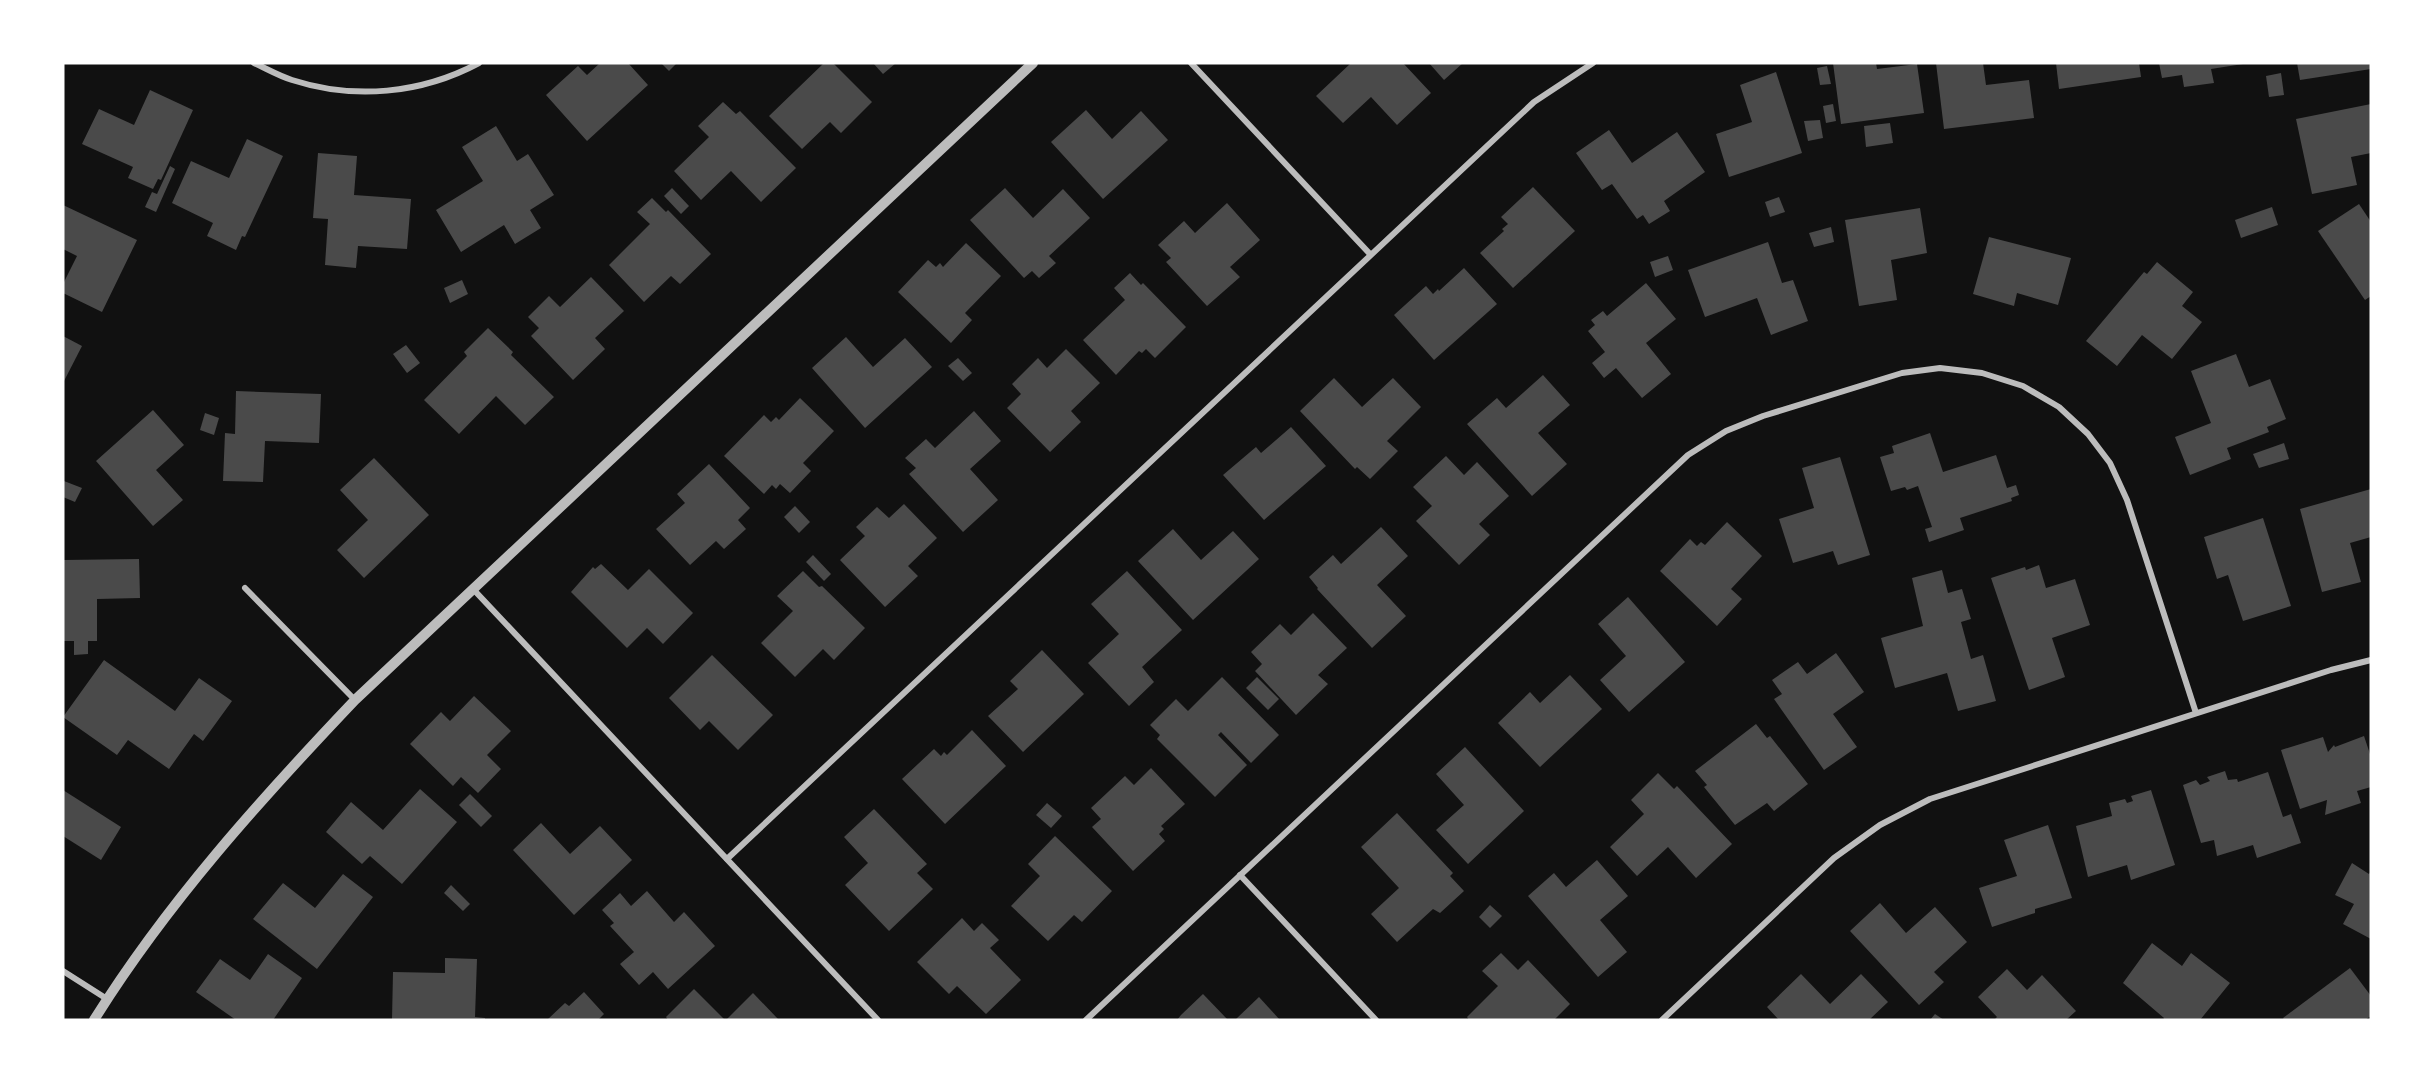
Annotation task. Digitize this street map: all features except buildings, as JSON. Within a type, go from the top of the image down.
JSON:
[{"type":"street","points":[[254,63],[291,80],[336,90],[373,92],[417,87],[459,73],[479,63]]},
{"type":"street","points":[[94,1020],[185,890],[271,788],[355,700],[1033,63]]},
{"type":"street","points":[[1191,63],[1370,254]]},
{"type":"street","points":[[727,860],[1534,102],[1593,63]]},
{"type":"street","points":[[1086,1020],[1688,455],[1726,431],[1763,416],[1902,373],[1940,368],[1982,373],[2023,386],[2059,407],[2088,434],[2110,464],[2127,500],[2196,713]]},
{"type":"street","points":[[245,588],[355,700]]},
{"type":"street","points":[[473,589],[878,1020]]},
{"type":"street","points":[[1662,1020],[1834,858],[1880,825],[1930,799],[2331,670],[2371,660]]},
{"type":"street","points":[[1240,875],[1376,1020]]},
{"type":"street","points":[[63,970],[107,999]]}]
